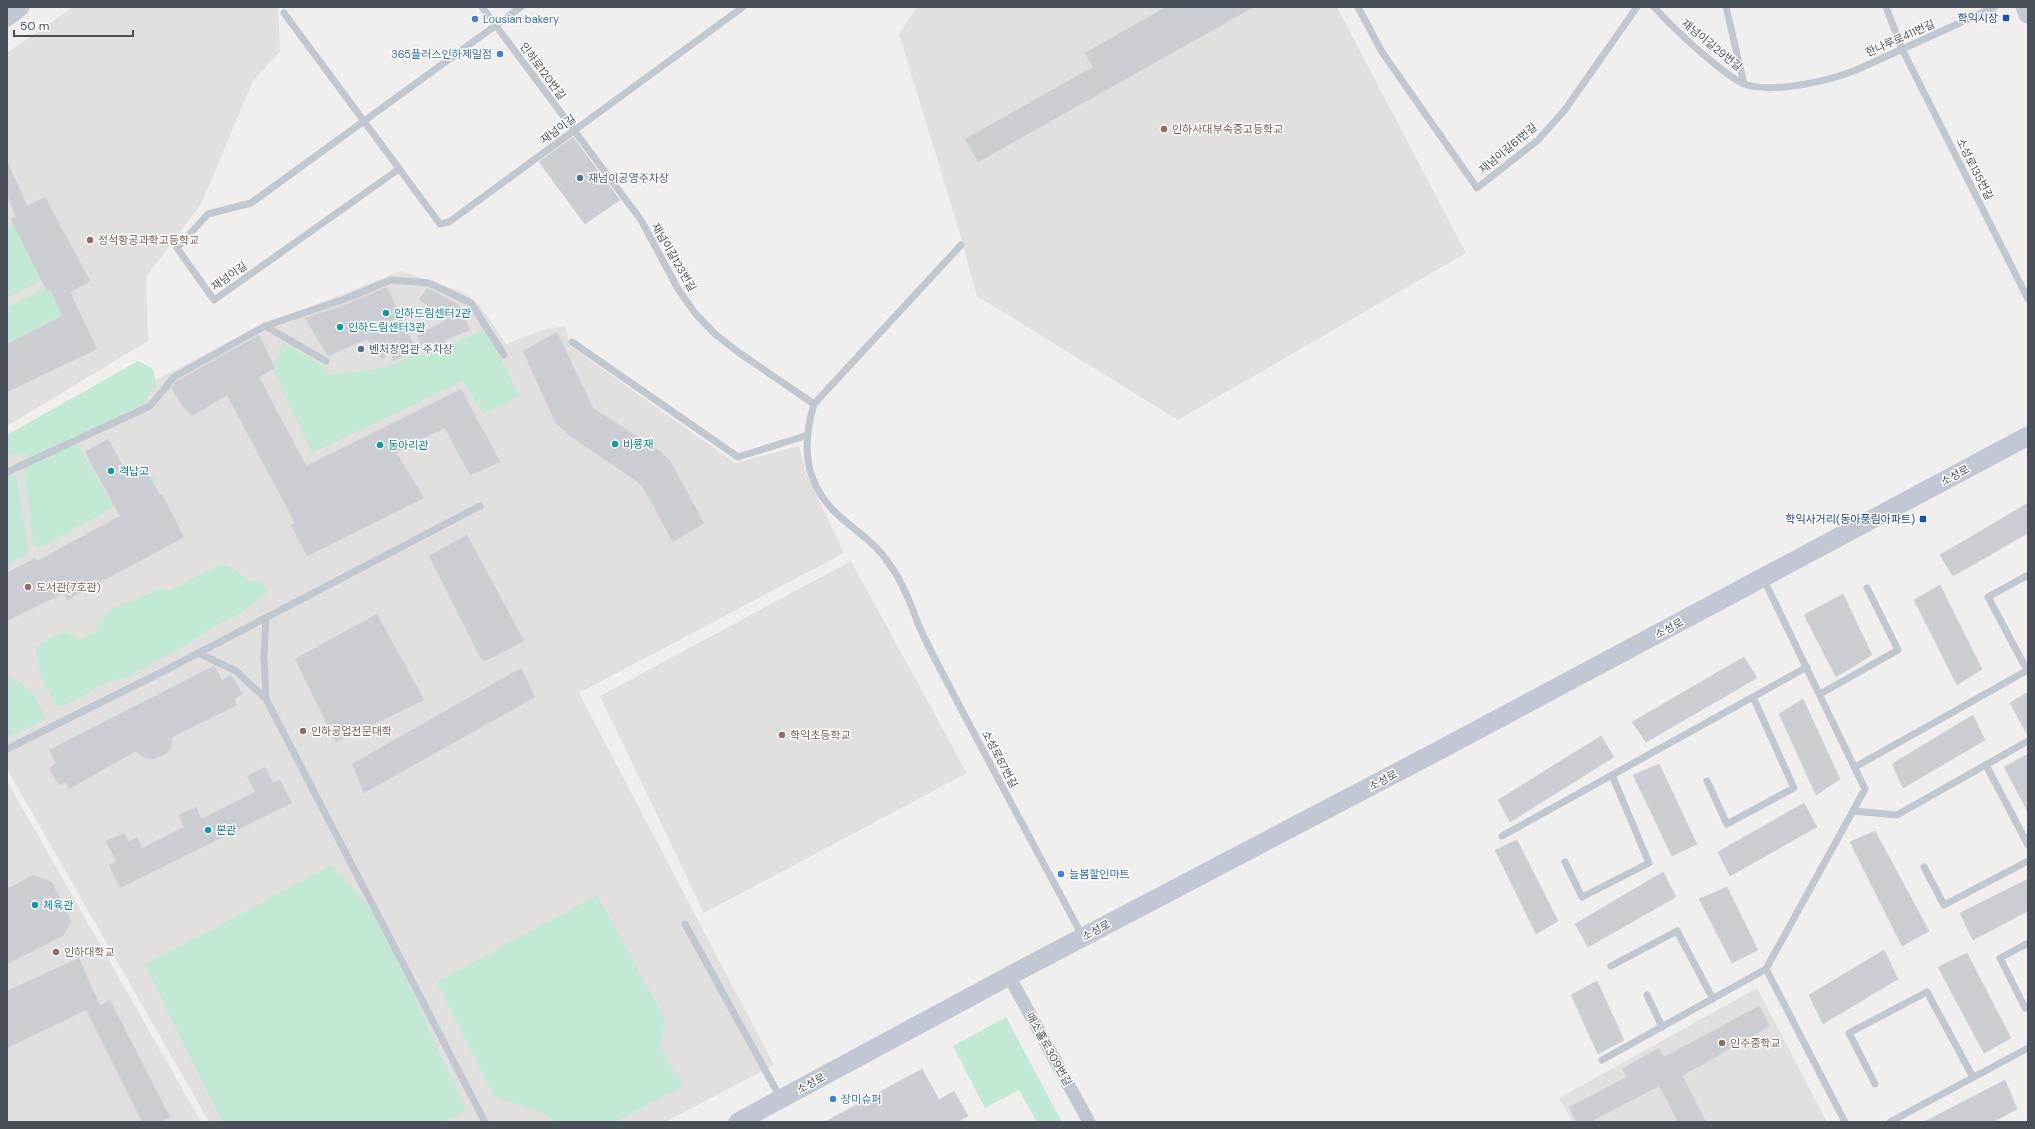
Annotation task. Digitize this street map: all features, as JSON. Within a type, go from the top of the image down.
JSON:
[{"type":"main road","points":[[7,16],[20,7]]},
{"type":"main road","points":[[2025,7],[2028,14]]},
{"type":"main road","name":"소성로","points":[[742,1121],[1009,976],[1436,752],[2028,436]]},
{"type":"street","name":"매소홀로309번길","points":[[1009,976],[1089,1122]]},
{"type":"lane","name":"인하로120번길","points":[[482,7],[573,131]]},
{"type":"lane","points":[[364,121],[521,7]]},
{"type":"lane","name":"재넘이길","points":[[284,13],[440,224],[449,222],[743,7]]},
{"type":"lane","name":"재넘이길61번길","points":[[1358,7],[1382,52],[1477,188],[1538,140],[1564,111],[1637,7]]},
{"type":"lane","name":"재넘이길29번길","points":[[1654,7],[1675,30],[1698,51],[1744,84],[1765,87],[1790,86],[1835,78]]},
{"type":"lane","points":[[1726,7],[1744,84]]},
{"type":"lane","name":"소성로135번길","points":[[1886,7],[1902,49],[2028,299]]},
{"type":"lane","name":"한나루로411번길","points":[[1835,78],[1995,7]]},
{"type":"lane","name":"재넘이길","points":[[364,121],[251,203],[208,214],[177,248],[214,300],[399,169]]},
{"type":"lane","name":"재넘이길123번길","points":[[573,131],[641,220],[678,289],[695,313],[715,334],[738,352],[814,404]]},
{"type":"lane","points":[[738,457],[808,435],[814,404],[962,245]]},
{"type":"lane","points":[[7,472],[150,406],[174,377],[265,326],[345,299],[391,280],[429,284],[471,303],[504,355]]},
{"type":"lane","points":[[265,326],[326,360]]},
{"type":"lane","points":[[572,342],[617,373],[738,457],[645,393],[572,342]]},
{"type":"lane","name":"소성로87번길","points":[[808,435],[807,456],[810,471],[825,502],[833,512],[876,546],[890,564],[903,588],[944,677],[1083,937]]},
{"type":"lane","points":[[7,749],[198,653],[480,506]]},
{"type":"lane","points":[[1855,767],[2028,670],[1988,597],[2028,575]]},
{"type":"lane","points":[[1602,1060],[1766,969],[1865,789],[1763,577]]},
{"type":"lane","points":[[1820,694],[1898,650],[1866,588]]},
{"type":"lane","points":[[266,618],[264,657],[266,699]]},
{"type":"lane","points":[[198,653],[236,671],[266,699],[485,1122]]},
{"type":"lane","points":[[1502,836],[1806,667]]},
{"type":"lane","points":[[1707,781],[1727,824],[1794,788],[1753,697]]},
{"type":"lane","points":[[1853,811],[1897,815],[2028,741]]},
{"type":"lane","points":[[1986,765],[2028,845]]},
{"type":"lane","points":[[1565,862],[1582,898],[1649,863],[1612,775]]},
{"type":"lane","points":[[1924,867],[1944,905],[2028,861]]},
{"type":"lane","points":[[685,924],[780,1099]]},
{"type":"lane","points":[[1611,966],[1677,930],[1713,999]]},
{"type":"lane","points":[[2025,1008],[2000,958],[2028,943]]},
{"type":"lane","points":[[1766,969],[1845,1122]]},
{"type":"lane","points":[[1875,1084],[1849,1033],[1927,992],[1973,1077]]},
{"type":"lane","points":[[1647,995],[1662,1027]]},
{"type":"lane","points":[[1890,1122],[2028,1048]]},
{"type":"shaded area","name":"정석항공과학고등학교","points":[[73,7],[278,7],[280,51],[253,81],[201,204],[146,277],[148,341],[7,426],[7,53]]},
{"type":"shaded area","name":"인하사대부속중고등학교","points":[[917,7],[1337,7],[1466,253],[1178,420],[977,296],[957,224],[899,34]]},
{"type":"shaded area","name":"인하공업전문대학","points":[[401,271],[465,293],[480,306],[506,344],[542,330],[565,326],[570,346],[735,463],[799,446],[806,473],[844,553],[579,693],[774,1065],[665,1122],[209,1122],[7,769],[7,457],[256,328]]},
{"type":"shaded area","name":"학익초등학교","points":[[851,561],[967,773],[704,913],[600,696]]},
{"type":"shaded area","name":"인하대학교","points":[[7,781],[201,1122],[7,1122]]},
{"type":"shaded area","name":"인주중학교","points":[[1757,988],[1827,1122],[1573,1122],[1559,1098]]},
{"type":"green space","points":[[14,224],[42,280],[9,297],[7,296],[7,227]]},
{"type":"green space","points":[[45,288],[47,291],[51,289],[55,300],[67,313],[7,344],[7,307]]},
{"type":"green space","points":[[485,329],[520,396],[483,413],[463,381],[312,453],[273,370],[283,343],[318,362],[330,375],[387,367],[415,354],[426,355]]},
{"type":"green space","points":[[138,361],[153,369],[156,383],[144,403],[75,440],[108,498],[155,475],[156,483],[152,487],[38,548],[33,545],[24,468],[28,453],[12,455],[7,458],[7,435]]},
{"type":"green space","points":[[7,474],[12,474],[17,480],[29,553],[7,564]]},
{"type":"green space","points":[[218,565],[228,566],[235,569],[248,581],[260,580],[268,592],[240,613],[209,629],[195,640],[121,680],[114,679],[63,706],[57,706],[42,678],[36,647],[49,638],[66,631],[79,640],[96,632],[101,621],[114,608],[159,589],[169,591]]},
{"type":"green space","points":[[7,677],[21,682],[26,687],[36,699],[46,719],[7,738]]},
{"type":"green space","points":[[332,865],[377,916],[466,1110],[445,1122],[222,1122],[145,965]]},
{"type":"green space","points":[[597,895],[665,1019],[660,1048],[683,1086],[615,1122],[554,1122],[546,1114],[494,1096],[437,982]]},
{"type":"green space","points":[[1006,1017],[1062,1122],[1037,1122],[1019,1090],[985,1108],[953,1046]]},
{"type":"building","points":[[1166,7],[1254,7],[978,162],[965,139],[1093,67],[1085,53]]},
{"type":"building","name":"재넘이공영주차장","points":[[573,137],[620,200],[585,224],[539,162]]},
{"type":"building","points":[[7,161],[27,206],[45,197],[90,281],[70,292],[97,349],[7,392],[7,344],[62,316],[51,290],[47,291],[11,219],[16,217],[7,195]]},
{"type":"building","points":[[387,287],[416,349],[394,361],[391,354],[382,359],[367,339],[328,356],[305,318],[347,304]]},
{"type":"building","points":[[427,288],[459,305],[470,330],[445,340],[446,342],[426,353],[417,336],[449,318],[419,300]]},
{"type":"building","name":"비룡재","points":[[557,332],[593,408],[661,452],[670,461],[704,523],[673,542],[644,489],[638,482],[570,436],[555,422],[523,351]]},
{"type":"building","points":[[259,335],[275,368],[259,377],[306,466],[461,389],[500,462],[470,475],[445,428],[396,452],[424,498],[307,556],[291,525],[295,523],[227,395],[192,416],[185,409],[174,393],[172,387],[177,381]]},
{"type":"building","points":[[108,439],[128,476],[144,467],[160,495],[162,494],[184,537],[67,600],[64,593],[7,621],[7,573],[35,558],[37,561],[120,516],[85,452]]},
{"type":"building","points":[[2028,503],[2028,533],[1953,576],[1940,555]]},
{"type":"building","points":[[467,535],[524,641],[483,662],[429,556]]},
{"type":"building","points":[[1940,585],[1982,669],[1957,685],[1914,600]]},
{"type":"building","points":[[1843,594],[1872,655],[1836,677],[1804,615]]},
{"type":"building","points":[[377,614],[424,700],[336,742],[295,659]]},
{"type":"building","points":[[1744,657],[1757,678],[1646,742],[1632,722]]},
{"type":"building","points":[[214,666],[222,680],[231,675],[243,694],[234,699],[237,705],[172,737],[172,746],[167,753],[161,756],[153,759],[145,758],[136,751],[69,789],[66,782],[59,785],[49,768],[56,763],[49,750]]},
{"type":"building","points":[[521,668],[535,697],[364,793],[352,764]]},
{"type":"building","points":[[2028,692],[2028,736],[2010,703]]},
{"type":"building","points":[[1803,699],[1840,779],[1816,795],[1779,714]]},
{"type":"building","points":[[1973,715],[1985,740],[1903,788],[1892,764]]},
{"type":"building","points":[[1601,736],[1614,757],[1510,822],[1498,800]]},
{"type":"building","points":[[2028,754],[2028,812],[2004,767]]},
{"type":"building","points":[[1659,764],[1697,844],[1672,856],[1633,775]]},
{"type":"building","name":"본관","points":[[265,767],[273,783],[280,780],[292,803],[120,888],[109,865],[116,861],[106,841],[124,833],[128,842],[137,837],[142,848],[184,827],[179,815],[196,807],[201,819],[255,792],[247,776]]},
{"type":"building","points":[[1804,803],[1817,827],[1730,876],[1718,852]]},
{"type":"building","points":[[1875,831],[1929,931],[1902,946],[1850,842]]},
{"type":"building","points":[[1517,840],[1558,921],[1536,934],[1495,850]]},
{"type":"building","points":[[1663,872],[1676,897],[1588,947],[1575,924]]},
{"type":"building","name":"체육관","points":[[33,875],[52,882],[71,921],[64,935],[7,964],[7,889]]},
{"type":"building","points":[[2028,879],[2028,911],[1973,940],[1960,913]]},
{"type":"building","points":[[1727,887],[1758,950],[1732,963],[1699,899]]},
{"type":"building","points":[[1884,950],[1898,979],[1823,1024],[1809,995]]},
{"type":"building","points":[[1967,953],[2011,1038],[1984,1053],[1938,967]]},
{"type":"building","points":[[79,958],[100,1006],[110,1000],[170,1117],[159,1122],[142,1122],[86,1010],[7,1048],[7,991]]},
{"type":"building","points":[[1597,981],[1624,1040],[1598,1054],[1571,995]]},
{"type":"building","points":[[1759,1006],[1770,1026],[1682,1076],[1706,1122],[1678,1122],[1659,1086],[1590,1122],[1577,1122],[1569,1107],[1627,1077],[1622,1069],[1659,1048],[1664,1057]]},
{"type":"building","points":[[922,1069],[939,1100],[954,1091],[968,1116],[957,1122],[825,1122]]},
{"type":"building","points":[[2005,1080],[2017,1109],[1993,1122],[1924,1122]]},
{"type":"place","name":"학익시장","points":[[2006,18]]},
{"type":"place","name":"Lousian bakery","points":[[475,19]]},
{"type":"place","name":"365플러스인하제일점","points":[[500,54]]},
{"type":"place","name":"인하사대부속중고등학교","points":[[1164,129]]},
{"type":"place","name":"재넘이공영주차장","points":[[580,178]]},
{"type":"place","name":"정석항공과학고등학교","points":[[90,240]]},
{"type":"place","name":"인하드림센터2관","points":[[386,313]]},
{"type":"place","name":"인하드림센터3관","points":[[340,327]]},
{"type":"place","name":"벤처창업관 주차장","points":[[361,349]]},
{"type":"place","name":"비룡재","points":[[615,444]]},
{"type":"place","name":"동아리관","points":[[380,445]]},
{"type":"place","name":"격납고","points":[[111,471]]},
{"type":"place","name":"학익사거리(동아풍림아파트)","points":[[1923,519]]},
{"type":"place","name":"도서관(7호관)","points":[[28,587]]},
{"type":"place","name":"인하공업전문대학","points":[[303,731]]},
{"type":"place","name":"학익초등학교","points":[[782,735]]},
{"type":"place","name":"본관","points":[[208,830]]},
{"type":"place","name":"늘봄할인마트","points":[[1061,874]]},
{"type":"place","name":"체육관","points":[[35,905]]},
{"type":"place","name":"인하대학교","points":[[56,952]]},
{"type":"place","name":"인주중학교","points":[[1722,1043]]},
{"type":"place","name":"장미슈퍼","points":[[833,1099]]}]
